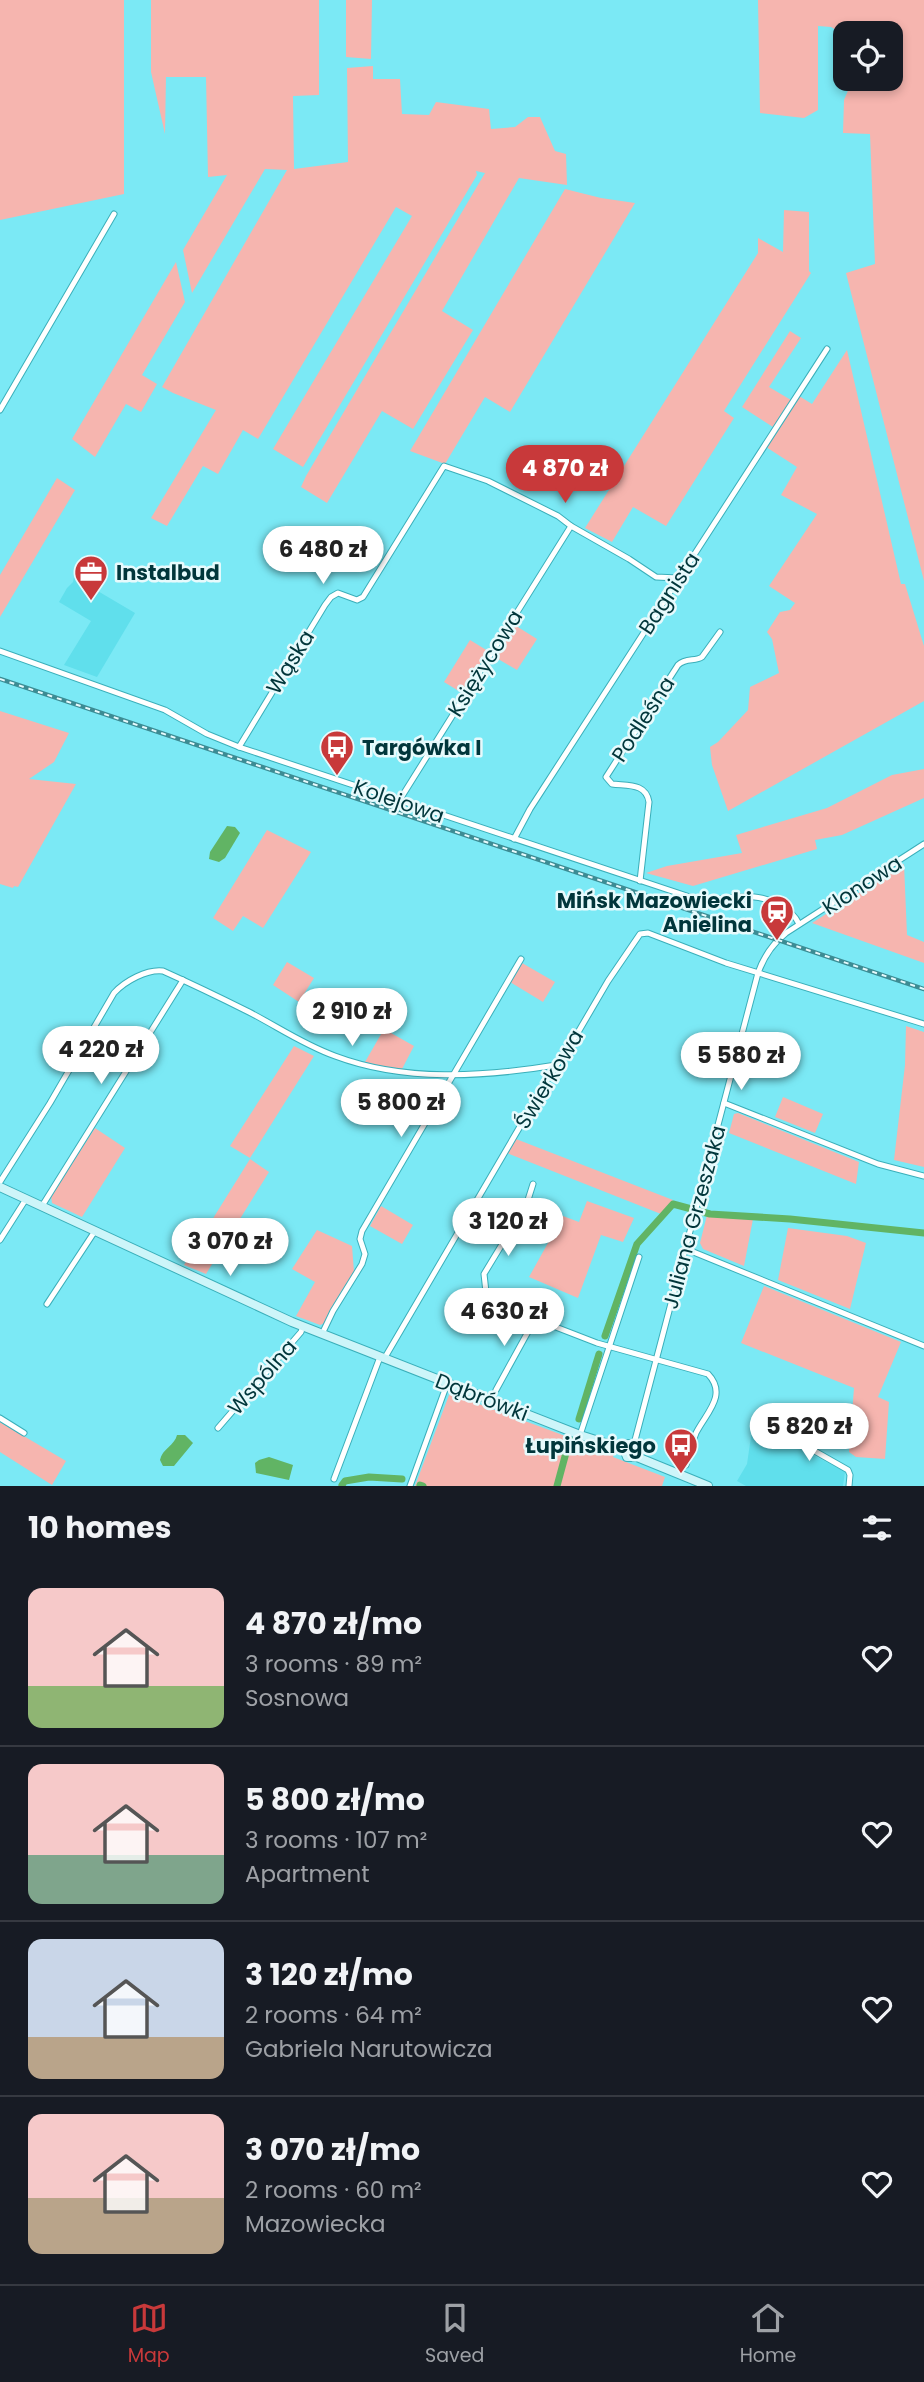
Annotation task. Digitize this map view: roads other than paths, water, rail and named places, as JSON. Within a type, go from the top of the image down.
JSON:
[{"type":"street","points":[[0,410],[114,214]]},
{"type":"street","name":"Bagnista","points":[[514,839],[530,809],[827,349]]},
{"type":"street","name":"Wąska","points":[[239,747],[331,597],[343,593],[357,600],[363,597],[444,466],[488,481],[558,516],[570,526]]},
{"type":"street","points":[[570,526],[656,577],[678,578]]},
{"type":"street","name":"Księżycowa","points":[[399,801],[570,526]]},
{"type":"street","name":"Podleśna","points":[[640,881],[649,802],[645,790],[612,784],[606,777],[678,665],[686,660],[702,657],[720,632]]},
{"type":"street","name":"Kolejowa","points":[[0,651],[165,710],[207,734],[239,747],[701,900],[747,895],[757,897],[785,908],[796,916],[799,924]]},
{"type":"street","name":"Klonowa","points":[[799,924],[924,844]]},
{"type":"street","name":"Juliana Grzeszaka","points":[[634,1444],[758,972],[765,956],[776,942],[799,924]]},
{"type":"street","name":"Świerkowa","points":[[382,1358],[556,1065],[563,1058],[636,937],[644,933],[758,972]]},
{"type":"street","points":[[323,1334],[333,1311],[362,1264],[365,1254],[360,1239],[362,1231],[521,959]]},
{"type":"street","points":[[0,1185],[114,993],[148,972],[163,971],[183,980],[334,1056],[396,1072],[453,1074],[556,1065]]},
{"type":"street","points":[[758,972],[924,1024]]},
{"type":"street","points":[[42,1206],[183,980]]},
{"type":"street","points":[[724,1102],[878,1164],[924,1176]]},
{"type":"street","points":[[533,1184],[527,1203],[488,1265],[483,1279],[488,1294],[535,1319],[609,1347],[703,1371],[711,1377],[717,1398],[697,1432],[686,1465]]},
{"type":"street","name":"Dąbrówki","points":[[0,1185],[300,1325],[580,1435],[624,1449]]},
{"type":"street","points":[[0,1240],[26,1199]]},
{"type":"street","points":[[47,1304],[95,1231]]},
{"type":"street","points":[[686,1250],[924,1346]]},
{"type":"street","points":[[580,1435],[639,1257]]},
{"type":"street","points":[[496,1390],[535,1319]]},
{"type":"street","name":"Wspólna","points":[[218,1428],[301,1332],[300,1325]]},
{"type":"street","points":[[334,1479],[382,1358]]},
{"type":"street","points":[[410,1486],[447,1384]]},
{"type":"street","points":[[0,1418],[24,1433]]},
{"type":"street","points":[[783,1433],[848,1470],[849,1486]]},
{"type":"street","points":[[637,1457],[639,1450],[634,1444],[628,1444],[624,1449],[627,1457],[637,1457],[708,1486]]},
{"type":"waterway","points":[[605,1336],[637,1244],[673,1204],[710,1214],[924,1233]]},
{"type":"waterway","points":[[579,1419],[599,1354]]},
{"type":"waterway","points":[[557,1486],[570,1438]]},
{"type":"waterway","points":[[342,1485],[345,1481],[369,1477],[402,1479]]},
{"type":"railway","points":[[0,679],[924,989]]},
{"type":"place","name":"Instalbud","points":[[91,602]]},
{"type":"place","name":"Targówka I","points":[[337,777]]},
{"type":"place","name":"Mińsk Mazowiecki Anielina","points":[[777,942]]},
{"type":"place","name":"Łupińskiego","points":[[681,1475]]}]
